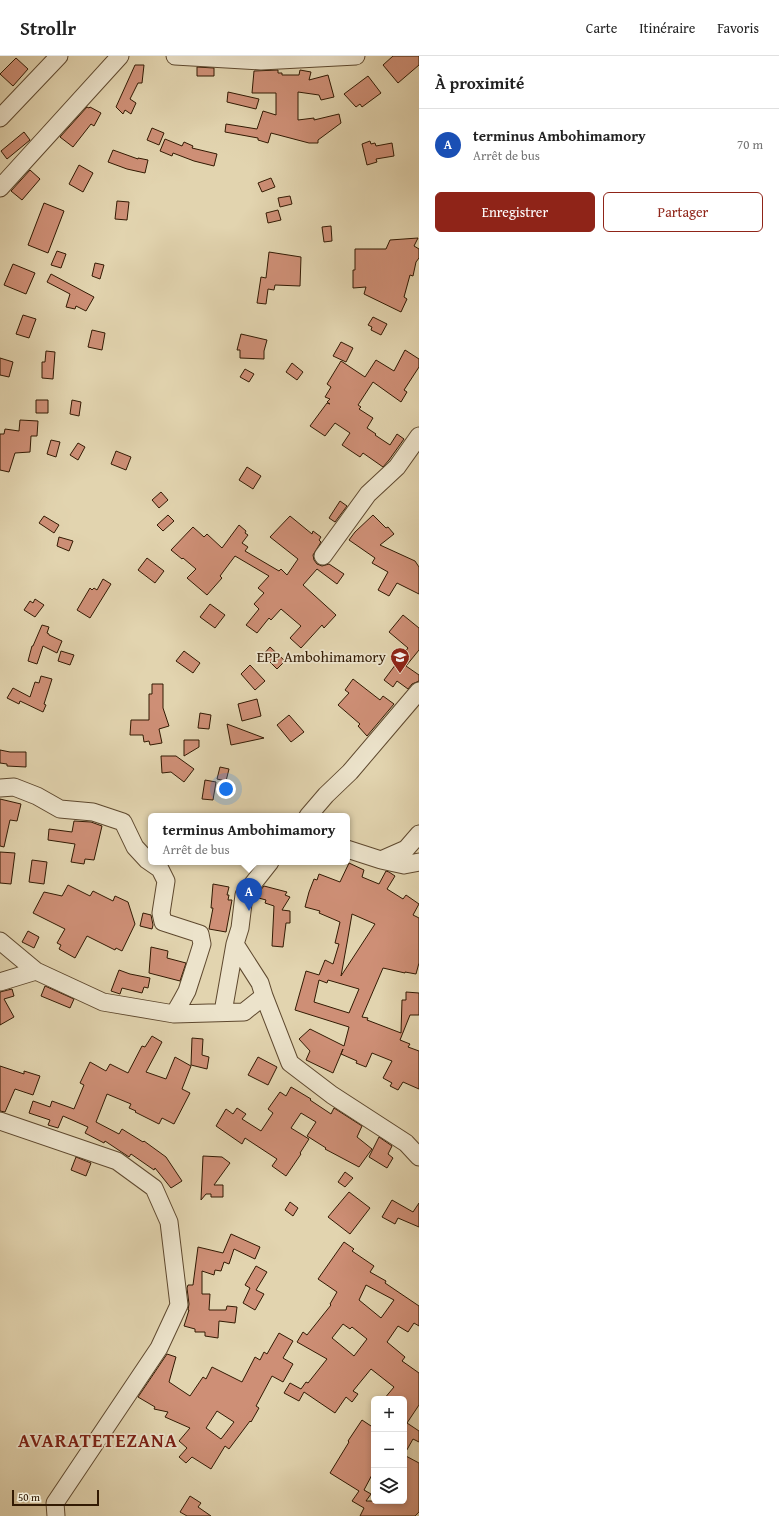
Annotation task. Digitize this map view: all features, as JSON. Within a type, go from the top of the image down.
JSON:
[{"type":"street","points":[[0,118],[59,56]]},
{"type":"street","points":[[0,188],[120,56]]},
{"type":"street","points":[[175,56],[204,59],[261,61],[356,56]]},
{"type":"street","points":[[323,556],[368,494],[397,467],[419,436]]},
{"type":"street","points":[[311,813],[326,795],[350,772],[419,691]]},
{"type":"street","points":[[0,788],[14,787],[37,796],[60,808],[93,812],[123,822],[135,847],[148,861]]},
{"type":"street","points":[[380,860],[406,849],[419,834]]},
{"type":"street","points":[[350,850],[404,866],[419,862]]},
{"type":"street","points":[[154,865],[160,869],[166,881],[161,913],[164,922],[200,934],[202,944],[187,991],[174,1014]]},
{"type":"street","points":[[223,1012],[235,944],[240,928],[244,895],[268,865]]},
{"type":"street","points":[[0,941],[36,971],[103,1002],[174,1014],[244,1012],[264,996]]},
{"type":"street","points":[[235,944],[260,982],[290,1063],[332,1095],[406,1143],[419,1157]]},
{"type":"street","points":[[0,982],[36,971]]},
{"type":"street","points":[[0,1121],[117,1160],[154,1188],[169,1222],[178,1304],[159,1348],[55,1503],[56,1516]]},
{"type":"building","points":[[393,56],[419,56],[419,65],[398,83],[383,65]]},
{"type":"building","points":[[16,58],[28,69],[13,86],[0,74]]},
{"type":"building","points":[[135,65],[144,65],[142,83],[138,83],[130,99],[136,103],[131,114],[125,110],[123,114],[116,107]]},
{"type":"building","points":[[197,67],[214,68],[214,76],[197,76]]},
{"type":"building","points":[[278,70],[278,73],[282,73],[282,75],[299,75],[300,70],[311,72],[309,80],[328,75],[334,97],[321,100],[319,95],[298,92],[298,120],[314,118],[314,120],[339,114],[341,123],[318,140],[318,143],[309,143],[271,133],[268,143],[258,140],[258,138],[225,132],[226,124],[257,129],[263,111],[276,115],[276,93],[252,93],[254,71]]},
{"type":"building","points":[[368,76],[381,93],[362,107],[360,104],[356,107],[344,94]]},
{"type":"building","points":[[228,92],[259,99],[256,109],[227,102]]},
{"type":"building","points":[[87,107],[101,113],[94,126],[91,124],[73,147],[60,137]]},
{"type":"building","points":[[152,128],[164,133],[159,145],[147,140]]},
{"type":"building","points":[[24,132],[30,140],[7,159],[1,151]]},
{"type":"building","points":[[165,139],[182,146],[184,142],[193,146],[192,148],[217,154],[214,166],[194,161],[173,153],[172,156],[160,151]]},
{"type":"building","points":[[370,141],[371,144],[375,143],[376,146],[392,143],[394,156],[376,159],[377,162],[367,165],[362,144]]},
{"type":"building","points":[[113,150],[138,159],[148,160],[145,173],[127,169],[108,162]]},
{"type":"building","points":[[79,165],[93,173],[83,192],[69,184]]},
{"type":"building","points":[[30,170],[40,179],[22,200],[11,191]]},
{"type":"building","points":[[271,178],[275,187],[262,192],[258,183]]},
{"type":"building","points":[[290,196],[292,204],[280,207],[278,198]]},
{"type":"building","points":[[117,201],[129,202],[127,220],[115,219]]},
{"type":"building","points":[[44,203],[64,211],[48,253],[28,245]]},
{"type":"building","points":[[278,210],[281,220],[268,223],[266,213]]},
{"type":"building","points":[[331,226],[332,241],[324,242],[322,227]]},
{"type":"building","points":[[418,238],[414,246],[419,249],[419,258],[416,262],[413,276],[410,275],[404,297],[407,299],[401,312],[364,294],[366,287],[353,288],[355,249],[386,249],[390,240]]},
{"type":"building","points":[[57,251],[66,254],[61,268],[51,265]]},
{"type":"building","points":[[269,252],[301,257],[300,286],[275,285],[274,290],[268,289],[266,304],[257,303],[261,277],[266,278]]},
{"type":"building","points":[[95,263],[104,265],[100,279],[92,276]]},
{"type":"building","points":[[13,264],[35,273],[26,294],[4,285]]},
{"type":"building","points":[[51,274],[94,297],[86,311],[76,306],[75,309],[66,307],[70,294],[47,282]]},
{"type":"building","points":[[23,315],[36,319],[29,338],[16,334]]},
{"type":"building","points":[[373,317],[387,324],[381,335],[371,330],[372,327],[368,325]]},
{"type":"building","points":[[92,330],[105,333],[102,350],[88,347]]},
{"type":"building","points":[[241,334],[267,340],[264,351],[264,359],[240,358],[240,350],[237,350]]},
{"type":"building","points":[[341,342],[353,348],[346,362],[333,356]]},
{"type":"building","points":[[405,350],[419,359],[419,367],[404,390],[407,392],[401,402],[373,382],[358,405],[361,407],[359,409],[373,418],[367,428],[376,434],[375,435],[390,445],[397,434],[404,439],[383,467],[363,453],[360,457],[342,445],[350,433],[335,423],[325,436],[310,426],[327,403],[330,404],[327,402],[330,399],[325,397],[331,387],[327,384],[341,361],[365,377],[376,360],[394,371]]},
{"type":"building","points":[[46,351],[55,352],[53,379],[42,378],[42,362],[45,362]]},
{"type":"building","points":[[0,358],[13,362],[9,377],[0,375]]},
{"type":"building","points":[[292,363],[303,372],[297,380],[286,372]]},
{"type":"building","points":[[245,369],[254,374],[249,382],[240,377]]},
{"type":"building","points":[[36,400],[48,400],[48,413],[36,413]]},
{"type":"building","points":[[72,400],[81,402],[79,416],[70,414]]},
{"type":"building","points":[[20,420],[38,421],[37,436],[31,436],[30,452],[15,453],[9,472],[0,470],[0,434],[4,434],[5,429],[19,431]]},
{"type":"building","points":[[51,440],[60,442],[56,457],[47,454]]},
{"type":"building","points":[[78,443],[85,447],[78,460],[70,455]]},
{"type":"building","points":[[116,451],[131,457],[126,470],[111,464]]},
{"type":"building","points":[[247,467],[261,476],[253,489],[239,480]]},
{"type":"building","points":[[161,492],[168,500],[159,508],[152,500]]},
{"type":"building","points":[[340,501],[347,506],[335,522],[329,518]]},
{"type":"building","points":[[168,515],[174,521],[163,531],[157,525]]},
{"type":"building","points":[[373,515],[394,534],[380,545],[415,561],[419,567],[419,594],[397,583],[389,596],[378,590],[388,572],[372,563],[375,558],[349,540],[355,532]]},
{"type":"building","points":[[44,516],[59,525],[54,533],[39,523]]},
{"type":"building","points":[[290,516],[312,534],[313,531],[321,537],[319,540],[321,542],[313,555],[317,564],[322,566],[329,564],[344,574],[337,584],[317,569],[303,585],[336,615],[324,628],[322,625],[301,648],[290,638],[301,626],[281,609],[271,620],[269,618],[257,633],[246,625],[259,609],[254,604],[264,593],[258,588],[269,576],[235,556],[220,576],[222,578],[207,595],[187,578],[196,569],[171,550],[193,527],[204,537],[207,534],[222,548],[239,525],[248,535],[242,543],[248,547],[245,551],[279,571],[281,569],[287,575],[298,559],[270,537]]},
{"type":"building","points":[[59,537],[73,541],[69,551],[57,546]]},
{"type":"building","points":[[147,558],[164,571],[155,583],[138,570]]},
{"type":"building","points":[[103,579],[111,584],[90,618],[77,610],[90,588],[92,590],[94,588],[97,590]]},
{"type":"building","points":[[35,599],[44,605],[35,617],[24,610],[30,601],[33,603]]},
{"type":"building","points":[[210,604],[225,615],[215,628],[200,617]]},
{"type":"building","points":[[403,615],[419,628],[419,650],[406,666],[419,675],[419,681],[412,684],[408,689],[397,681],[393,687],[384,680],[408,648],[389,632]]},
{"type":"building","points":[[42,625],[49,627],[47,633],[49,635],[62,641],[57,653],[43,646],[37,664],[28,661],[32,646]]},
{"type":"building","points":[[270,647],[285,661],[277,669],[263,655]]},
{"type":"building","points":[[61,651],[74,655],[70,665],[58,661]]},
{"type":"building","points":[[184,651],[200,663],[193,673],[176,661]]},
{"type":"building","points":[[250,665],[265,681],[255,690],[241,674]]},
{"type":"building","points":[[41,676],[52,679],[43,712],[20,701],[19,704],[7,698],[13,688],[30,697],[35,682],[39,683]]},
{"type":"building","points":[[353,679],[380,700],[383,696],[394,704],[367,736],[358,726],[360,724],[338,705],[349,693],[345,690]]},
{"type":"building","points":[[152,684],[163,684],[163,708],[169,726],[159,729],[162,743],[150,745],[149,741],[144,742],[143,735],[130,735],[131,720],[149,720],[149,694],[152,694]]},
{"type":"building","points":[[257,699],[261,716],[242,721],[238,704]]},
{"type":"building","points":[[200,713],[211,715],[209,729],[198,728]]},
{"type":"building","points":[[289,715],[304,732],[291,742],[277,725]]},
{"type":"building","points":[[227,724],[264,738],[231,745]]},
{"type":"building","points":[[184,740],[199,740],[199,747],[184,756]]},
{"type":"building","points":[[0,750],[10,752],[26,752],[26,767],[7,766],[7,764],[0,763]]},
{"type":"building","points":[[161,756],[176,756],[194,769],[184,782],[171,772],[162,773]]},
{"type":"building","points":[[220,767],[229,769],[226,781],[217,779]]},
{"type":"building","points":[[205,780],[216,782],[213,800],[202,799]]},
{"type":"building","points":[[0,799],[21,804],[17,821],[10,820],[4,847],[0,846]]},
{"type":"building","points":[[74,821],[91,822],[102,826],[94,860],[85,859],[84,864],[71,862],[75,844],[48,840],[49,829],[72,832]]},
{"type":"building","points":[[0,852],[15,853],[11,884],[0,883]]},
{"type":"building","points":[[32,860],[47,862],[44,884],[29,882]]},
{"type":"building","points":[[350,863],[364,870],[362,877],[379,884],[386,871],[395,876],[387,889],[403,899],[406,895],[419,904],[413,915],[419,918],[419,963],[416,974],[383,968],[362,1017],[368,1018],[367,1020],[401,1033],[402,1000],[406,1000],[406,992],[419,993],[419,1015],[410,1015],[400,1040],[410,1044],[408,1047],[419,1051],[419,1089],[403,1082],[398,1090],[390,1086],[392,1083],[383,1078],[392,1061],[372,1053],[366,1067],[341,1054],[343,1049],[333,1073],[306,1060],[310,1051],[299,1039],[310,1029],[344,1046],[349,1027],[295,1010],[306,971],[319,975],[325,960],[333,964],[339,944],[335,943],[340,922],[319,913],[320,911],[305,907],[314,879],[317,880],[319,874],[340,882]],"holes":[[[352,914],[375,924],[341,976]],[[319,980],[327,983],[328,980],[359,989],[349,1013],[314,1002]]]},
{"type":"building","points":[[213,884],[229,887],[227,895],[229,895],[228,900],[232,900],[226,932],[209,929],[213,908],[211,908]]},
{"type":"building","points":[[68,885],[90,896],[93,891],[113,901],[115,896],[128,902],[135,924],[122,951],[116,948],[115,950],[87,936],[75,958],[59,949],[61,945],[57,943],[65,929],[33,913],[44,892],[62,896]]},
{"type":"building","points":[[264,886],[287,892],[285,895],[290,897],[282,910],[290,911],[290,923],[286,923],[283,947],[272,946],[274,906],[265,903],[266,900],[255,897]]},
{"type":"building","points":[[143,913],[151,915],[153,925],[152,929],[140,926]]},
{"type":"building","points":[[28,931],[39,937],[34,948],[22,942]]},
{"type":"building","points":[[151,947],[168,951],[167,958],[186,963],[180,981],[149,973]]},
{"type":"building","points":[[119,970],[150,978],[148,988],[144,987],[142,993],[122,988],[120,994],[111,991]]},
{"type":"building","points":[[45,986],[74,999],[70,1008],[41,996]]},
{"type":"building","points":[[12,989],[14,996],[4,999],[14,1017],[0,1025],[0,992]]},
{"type":"building","points":[[152,1036],[162,1042],[146,1072],[166,1079],[175,1057],[191,1066],[182,1089],[190,1093],[174,1124],[162,1118],[159,1124],[129,1108],[131,1104],[107,1094],[96,1122],[119,1134],[122,1129],[143,1142],[144,1141],[166,1157],[182,1181],[171,1188],[155,1168],[154,1170],[131,1154],[129,1157],[105,1141],[104,1143],[85,1133],[88,1127],[63,1116],[58,1128],[48,1125],[50,1120],[29,1113],[33,1101],[50,1107],[52,1101],[74,1109],[84,1085],[80,1083],[90,1062],[106,1071],[110,1064],[128,1073],[142,1046],[145,1047]]},
{"type":"building","points":[[192,1038],[203,1039],[202,1055],[209,1057],[207,1069],[191,1065]]},
{"type":"building","points":[[258,1057],[277,1067],[268,1085],[248,1075]]},
{"type":"building","points":[[0,1066],[24,1074],[24,1071],[40,1076],[33,1095],[15,1089],[5,1112],[0,1111]]},
{"type":"building","points":[[291,1087],[311,1099],[310,1100],[331,1114],[334,1108],[362,1126],[357,1137],[372,1149],[359,1167],[325,1149],[326,1148],[307,1136],[316,1122],[301,1113],[291,1128],[309,1139],[286,1176],[272,1166],[277,1159],[245,1138],[242,1144],[216,1126],[226,1109],[233,1114],[237,1108],[246,1114],[242,1119],[261,1131],[273,1113],[268,1109],[280,1092],[286,1096]]},
{"type":"building","points":[[379,1137],[392,1146],[388,1154],[393,1158],[387,1168],[369,1157]]},
{"type":"building","points":[[203,1156],[222,1157],[230,1163],[214,1185],[223,1185],[223,1197],[211,1197],[211,1194],[206,1194],[201,1200]]},
{"type":"building","points":[[76,1157],[91,1163],[86,1176],[71,1170]]},
{"type":"building","points":[[345,1172],[353,1178],[345,1187],[338,1182]]},
{"type":"building","points":[[349,1192],[370,1208],[350,1234],[328,1217]]},
{"type":"building","points":[[392,1200],[413,1212],[419,1203],[419,1227],[398,1218],[395,1224],[382,1217]]},
{"type":"building","points":[[290,1202],[298,1208],[293,1216],[285,1210]]},
{"type":"building","points":[[231,1234],[260,1247],[255,1259],[234,1249],[229,1264],[224,1262],[221,1271],[215,1270],[214,1275],[202,1271],[202,1294],[210,1294],[209,1310],[226,1310],[227,1306],[237,1307],[235,1323],[219,1321],[218,1338],[205,1336],[205,1332],[195,1332],[195,1329],[184,1326],[189,1310],[187,1288],[188,1285],[193,1285],[198,1247],[223,1253]]},
{"type":"building","points":[[344,1242],[354,1249],[352,1251],[374,1266],[370,1272],[386,1281],[385,1283],[419,1306],[419,1326],[414,1323],[408,1332],[398,1326],[387,1342],[405,1357],[402,1361],[419,1373],[419,1405],[407,1423],[407,1396],[386,1396],[394,1387],[371,1369],[353,1391],[358,1394],[352,1402],[346,1397],[335,1413],[304,1392],[299,1401],[284,1393],[290,1383],[301,1389],[306,1382],[308,1383],[327,1359],[297,1342],[303,1332],[307,1335],[331,1305],[330,1304],[337,1292],[318,1279]],"holes":[[[366,1285],[394,1300],[381,1318],[359,1300]],[[343,1324],[350,1329],[352,1327],[367,1339],[354,1356],[332,1338]]]},
{"type":"building","points":[[256,1266],[267,1272],[256,1290],[264,1294],[255,1310],[243,1303],[250,1288],[245,1285]]},
{"type":"building","points":[[279,1333],[293,1341],[283,1358],[293,1364],[283,1382],[272,1376],[256,1406],[259,1408],[251,1422],[250,1421],[229,1449],[225,1446],[211,1469],[192,1457],[186,1463],[179,1457],[187,1448],[179,1441],[190,1428],[165,1417],[168,1412],[154,1409],[155,1407],[138,1397],[167,1354],[176,1357],[169,1382],[190,1396],[203,1377],[206,1379],[212,1367],[242,1382],[255,1357],[260,1360],[264,1352],[267,1354]],"holes":[[[217,1411],[234,1422],[221,1439],[206,1428]]]},
{"type":"building","points":[[362,1420],[371,1426],[371,1477],[364,1490],[371,1494],[366,1501],[371,1501],[371,1504],[407,1504],[407,1457],[419,1463],[419,1512],[415,1516],[360,1516],[364,1508],[352,1501],[359,1491],[330,1473]]},
{"type":"building","points":[[407,1423],[419,1431],[419,1442],[413,1439],[407,1450]]},
{"type":"building","points":[[190,1496],[201,1503],[198,1507],[211,1516],[187,1516],[180,1512]]},
{"type":"place","name":"EPP Ambohimamory","points":[[400,674]]},
{"type":"place","name":"terminus Ambohimamory","points":[[249,911]]},
{"type":"district","name":"AVARATETEZANA","points":[[98,1440]]}]
